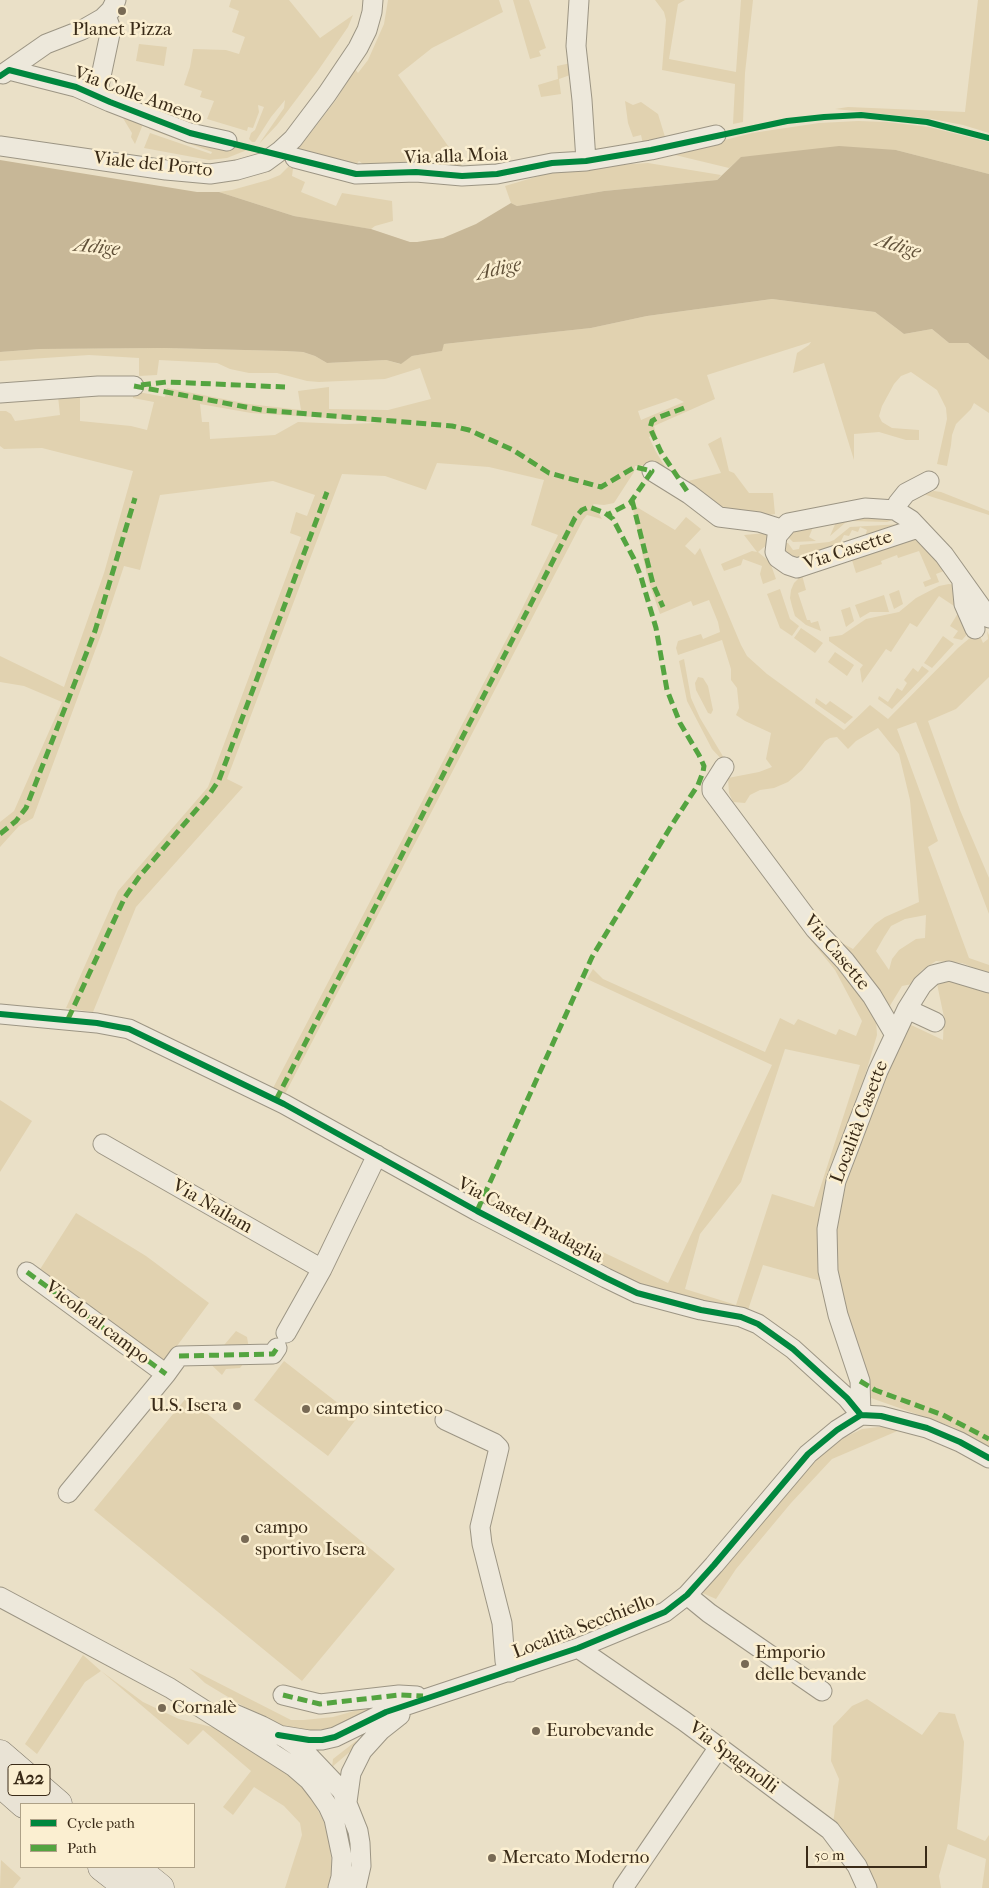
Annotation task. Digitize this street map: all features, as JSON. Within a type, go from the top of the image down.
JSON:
[{"type":"highway","name":"A22","points":[[0,1754],[57,1803]]},
{"type":"highway","name":"A22","points":[[0,1784],[23,1803]]},
{"type":"highway","points":[[103,1868],[129,1888]]},
{"type":"highway","points":[[135,1868],[160,1888]]},
{"type":"street","points":[[5,73],[46,44],[82,30],[100,20],[111,10],[116,0]]},
{"type":"street","name":"Viale del Porto","points":[[0,146],[166,170],[210,174],[237,170],[265,162],[280,152],[292,139],[327,94],[358,48],[367,30],[373,0]]},
{"type":"street","points":[[579,0],[576,46],[586,161]]},
{"type":"street","name":"Via Colle Ameno","points":[[97,95],[110,30],[108,21],[100,20]]},
{"type":"street","name":"Via Colle Ameno","points":[[5,73],[76,86],[110,102],[190,133],[227,141]]},
{"type":"street","name":"Viale del Porto","points":[[0,135],[20,149]]},
{"type":"street","name":"Via alla Moia","points":[[295,158],[340,171],[371,175],[416,172],[462,176],[497,174],[552,163],[586,161],[716,136]]},
{"type":"street","points":[[0,393],[98,386],[134,386]]},
{"type":"street","points":[[652,471],[689,494],[718,517],[759,522],[781,529]]},
{"type":"street","name":"Via Casette","points":[[895,510],[906,493],[928,481]]},
{"type":"street","name":"Via Casette","points":[[918,528],[797,568],[788,565],[778,558],[775,552],[777,536],[788,523],[865,508],[895,510],[902,513],[918,528],[944,555],[962,580],[982,624]]},
{"type":"street","name":"Via Casette","points":[[724,767],[712,786],[712,792],[815,930],[845,961],[872,996],[895,1035]]},
{"type":"street","points":[[895,1035],[907,1009],[922,986],[933,975],[949,971],[989,982]]},
{"type":"street","points":[[907,1009],[935,1022]]},
{"type":"street","name":"Via Castel Pradaglia","points":[[0,1014],[97,1022],[129,1029],[284,1104],[546,1247],[637,1292],[758,1324],[793,1349],[847,1398],[861,1415]]},
{"type":"street","name":"Località Casette","points":[[861,1415],[860,1380],[838,1315],[828,1271],[827,1229],[836,1181],[878,1071],[895,1035]]},
{"type":"street","name":"Via Nailam","points":[[103,1144],[322,1269]]},
{"type":"street","points":[[68,1493],[166,1374],[178,1356],[273,1354],[322,1269],[377,1155]]},
{"type":"street","name":"Vicolo al campo","points":[[27,1272],[166,1374]]},
{"type":"street","points":[[861,1415],[881,1416],[926,1428],[960,1442],[989,1458]]},
{"type":"street","name":"Località Secchiello","points":[[278,1735],[322,1740],[340,1735],[386,1712],[578,1648],[665,1612],[686,1594],[808,1454],[837,1430],[861,1415]]},
{"type":"street","name":"Località Secchiello","points":[[445,1420],[494,1443],[498,1448],[480,1527],[482,1544],[502,1623],[505,1661],[510,1672]]},
{"type":"street","points":[[686,1594],[709,1613],[822,1691]]},
{"type":"street","points":[[0,1597],[170,1688],[294,1767],[309,1780],[328,1806]]},
{"type":"street","name":"Via Spagnolli","points":[[578,1648],[719,1747],[830,1830],[857,1866],[867,1888]]},
{"type":"street","points":[[170,1688],[262,1726],[306,1752],[324,1770],[342,1790],[358,1831],[361,1866],[356,1888]]},
{"type":"street","points":[[283,1695],[320,1704],[399,1695],[431,1696]]},
{"type":"street","name":"Località Secchiello","points":[[294,1767],[309,1771],[334,1768],[365,1747],[393,1720],[415,1703],[431,1696]]},
{"type":"street","points":[[338,1888],[341,1877],[342,1857],[334,1819],[321,1781],[328,1754],[340,1735]]},
{"type":"street","name":"Località Secchiello","points":[[347,1802],[351,1773],[365,1747]]},
{"type":"street","points":[[623,1888],[719,1747]]},
{"type":"shaded area","points":[[231,0],[289,0],[320,38],[353,15],[348,27],[317,72],[277,125],[259,144],[284,108],[285,100],[271,117],[255,142],[252,142],[249,139],[251,133],[255,130],[264,107],[258,105],[259,112],[253,128],[248,127],[247,131],[207,119],[214,101],[200,97],[202,91],[184,85],[193,49],[226,50],[239,54],[245,37],[232,32],[239,11],[229,7]]},
{"type":"shaded area","points":[[388,0],[499,0],[503,12],[432,48],[398,75],[465,170],[409,163],[407,165],[367,167],[359,161],[353,169],[295,153],[336,100],[355,69],[358,73],[368,60],[384,24]]},
{"type":"shaded area","points":[[513,0],[529,0],[546,48],[539,51],[541,56],[530,59]]},
{"type":"shaded area","points":[[655,0],[685,0],[678,4],[669,59],[736,72],[741,0],[753,0],[745,73],[743,122],[733,124],[735,84],[662,70],[666,20],[664,12]]},
{"type":"shaded area","points":[[978,0],[989,0],[989,133],[963,125],[932,119],[835,109],[848,107],[965,112]]},
{"type":"shaded area","points":[[139,44],[167,47],[164,66],[136,61]]},
{"type":"shaded area","points":[[571,63],[573,74],[559,79],[561,94],[541,97],[538,85],[558,79],[557,66]]},
{"type":"shaded area","points":[[625,101],[633,105],[641,102],[658,114],[666,140],[643,144],[641,135],[633,137],[628,123]]},
{"type":"shaded area","points":[[118,110],[145,119],[135,144],[131,137],[132,133]]},
{"type":"shaded area","points":[[858,121],[929,127],[989,142],[989,174],[896,150],[742,157],[729,168],[671,154],[752,133],[819,123]]},
{"type":"shaded area","points":[[152,122],[187,135],[252,148],[227,158],[209,160],[144,148],[150,133],[211,154],[212,152],[149,129]]},
{"type":"shaded area","points":[[294,161],[292,176],[305,182],[301,192],[336,206],[342,193],[392,201],[393,221],[371,229],[332,223],[294,216],[219,192],[268,180],[280,175]]},
{"type":"shaded area","points":[[648,163],[721,175],[717,180],[604,191],[517,206],[511,203],[505,186],[549,173],[587,167]]},
{"type":"shaded area","points":[[772,299],[875,312],[904,334],[932,329],[949,343],[968,343],[989,360],[989,413],[974,403],[971,409],[956,424],[952,435],[947,466],[937,464],[947,419],[946,408],[937,390],[911,372],[901,376],[894,384],[882,406],[879,416],[882,422],[892,428],[919,430],[919,440],[906,440],[879,432],[854,434],[854,460],[824,363],[793,373],[797,353],[811,342],[707,375],[715,399],[654,426],[656,434],[649,437],[671,477],[646,465],[635,466],[634,472],[614,503],[604,505],[593,504],[602,519],[587,515],[583,520],[284,1096],[272,1090],[517,619],[558,535],[531,525],[544,480],[489,467],[437,463],[426,490],[385,476],[342,474],[227,779],[243,787],[136,907],[93,1012],[66,1008],[118,891],[208,787],[301,537],[290,533],[296,512],[307,516],[315,495],[273,481],[160,495],[140,570],[124,566],[102,632],[33,818],[19,826],[0,847],[0,822],[14,811],[62,702],[24,686],[0,682],[0,656],[64,687],[104,573],[133,471],[42,448],[4,449],[0,446],[0,411],[6,411],[11,414],[15,421],[60,415],[58,396],[80,393],[80,421],[131,426],[147,430],[154,402],[133,398],[133,391],[165,397],[167,388],[249,404],[301,410],[298,391],[329,387],[329,409],[388,410],[431,399],[420,368],[385,379],[319,382],[307,381],[277,373],[249,373],[230,369],[217,363],[159,360],[157,375],[139,376],[139,358],[89,355],[0,361],[0,352],[40,349],[164,348],[285,351],[303,352],[327,363],[386,360],[400,364],[412,356],[441,351],[444,344],[591,328],[647,316]],"holes":[[[676,398],[684,402],[641,420],[638,411]],[[200,404],[251,413],[377,423],[298,422],[275,435],[210,439],[209,422],[202,422]]]},
{"type":"shaded area","points":[[721,437],[729,471],[734,473],[749,493],[773,493],[775,514],[763,516],[719,512],[693,490],[688,481],[721,473],[708,444]]},
{"type":"shaded area","points":[[934,491],[989,511],[989,515],[923,494]]},
{"type":"shaded area","points":[[630,503],[675,530],[686,517],[701,529],[685,546],[695,555],[700,548],[747,656],[767,674],[844,730],[870,705],[888,719],[958,648],[978,631],[983,643],[988,639],[987,631],[989,635],[989,677],[956,709],[928,721],[960,810],[989,878],[989,914],[916,722],[897,729],[938,841],[928,847],[969,958],[989,965],[989,974],[962,963],[936,961],[921,971],[912,984],[902,986],[889,1008],[833,938],[853,949],[875,924],[885,917],[919,902],[910,800],[899,754],[878,728],[856,741],[848,749],[837,737],[830,738],[825,741],[802,770],[788,782],[774,788],[760,790],[750,795],[745,803],[733,802],[729,793],[728,778],[759,772],[772,767],[766,759],[771,733],[736,715],[739,708],[737,688],[731,680],[731,669],[722,640],[678,655],[676,648],[678,641],[701,634],[703,639],[720,632],[718,622],[709,600],[693,606],[691,601],[660,614],[648,580]],"holes":[[[926,915],[925,938],[916,939],[899,950],[892,959],[889,970],[876,951],[891,926],[905,919]]]},
{"type":"shaded area","points":[[868,513],[896,519],[887,522],[851,521],[845,523],[830,536],[836,522]]},
{"type":"shaded area","points":[[902,524],[865,537],[867,530],[860,527],[858,532],[852,530],[849,536],[844,535],[838,547],[800,561],[784,553],[784,543],[788,543],[793,550],[799,549],[800,545],[834,540],[850,527]]},
{"type":"shaded area","points":[[814,525],[809,537],[816,541],[793,542],[787,536],[791,531]]},
{"type":"shaded area","points":[[767,533],[770,535],[768,544],[758,552],[770,562],[776,579],[763,584],[760,574],[762,566],[743,559],[741,565],[724,571],[721,564],[752,551],[757,552],[744,535]]},
{"type":"shaded area","points":[[908,537],[917,539],[943,568],[944,571],[936,574],[939,582],[925,587],[923,582],[931,579],[919,551],[898,558],[897,555],[881,561],[882,564],[856,573],[851,557]]},
{"type":"shaded area","points":[[802,575],[806,590],[798,593],[807,620],[810,620],[811,623],[818,621],[821,631],[806,625],[795,616],[790,598],[791,590],[794,583]]},
{"type":"shaded area","points":[[955,585],[972,629],[962,640],[953,638],[958,631],[950,626],[960,610],[939,596],[917,627],[910,623],[891,652],[886,649],[862,683],[860,669],[863,665],[829,641],[829,637],[842,635],[866,619],[899,612],[916,598],[939,586]]},
{"type":"shaded area","points":[[780,589],[790,619],[799,626],[792,636],[780,628],[767,594]]},
{"type":"shaded area","points":[[899,590],[903,604],[894,609],[889,594]]},
{"type":"shaded area","points":[[884,595],[889,612],[870,612],[860,618],[855,605]]},
{"type":"shaded area","points":[[850,607],[854,621],[846,627],[841,610]]},
{"type":"shaded area","points":[[801,628],[823,643],[815,653],[794,638]]},
{"type":"shaded area","points":[[943,636],[954,644],[932,668],[924,663]]},
{"type":"shaded area","points":[[835,652],[854,665],[847,676],[828,662]]},
{"type":"shaded area","points":[[684,659],[691,698],[700,718],[724,758],[723,761],[712,749],[687,701],[679,661]]},
{"type":"shaded area","points":[[922,666],[929,671],[892,709],[878,699],[879,696],[888,702],[897,688],[902,691],[907,683],[904,680],[913,668],[918,672]]},
{"type":"shaded area","points":[[698,677],[703,678],[708,686],[713,710],[711,714],[708,713],[696,690],[695,683]]},
{"type":"shaded area","points":[[816,698],[826,705],[830,701],[853,717],[845,724],[815,703]]},
{"type":"shaded area","points":[[805,933],[840,967],[854,984],[876,1019],[877,1035],[864,1079],[833,1162],[818,1232],[818,1267],[821,1281],[763,1265],[747,1313],[638,1286],[488,1209],[489,1198],[668,1283],[772,1065],[587,979],[593,969],[603,979],[765,1052],[780,1018],[794,1025],[798,1019],[836,1035],[839,1029],[856,1036],[862,1021],[835,970]],"holes":[[[785,1049],[860,1065],[814,1207],[772,1194],[736,1305],[685,1289],[700,1234],[741,1182]]]},
{"type":"shaded area","points":[[961,979],[989,991],[989,1449],[953,1427],[871,1398],[841,1303],[833,1241],[844,1180],[860,1134],[909,1024],[943,1040],[944,1017],[937,984],[944,980]]},
{"type":"shaded area","points":[[0,1100],[32,1121],[0,1172]]},
{"type":"shaded area","points":[[76,1213],[146,1256],[209,1303],[162,1366],[37,1274]]},
{"type":"shaded area","points":[[236,1331],[247,1337],[250,1355],[240,1368],[226,1369],[222,1375],[200,1354],[219,1351]]},
{"type":"shaded area","name":"campo sintetico","points":[[284,1361],[357,1418],[328,1456],[254,1400]]},
{"type":"shaded area","name":"campo sportivo Isera","points":[[187,1397],[395,1569],[302,1681],[94,1510]]},
{"type":"shaded area","points":[[886,1426],[902,1429],[832,1459],[791,1503],[736,1569],[716,1599],[700,1592],[825,1449],[862,1429]]},
{"type":"shaded area","points":[[83,1655],[101,1671],[85,1682],[37,1754],[25,1744]]},
{"type":"shaded area","points":[[189,1668],[291,1720],[333,1717],[379,1704],[376,1709],[347,1724],[327,1729],[298,1731],[271,1723],[205,1683]]},
{"type":"shaded area","points":[[101,1671],[143,1702],[179,1719],[216,1728],[290,1775],[301,1785],[312,1799],[328,1830],[332,1866],[329,1888],[285,1888],[302,1835],[300,1823],[284,1806],[254,1787],[233,1815],[223,1807],[251,1771],[203,1730],[188,1745]]},
{"type":"shaded area","points":[[867,1699],[922,1735],[939,1712],[955,1714],[964,1742],[957,1829],[985,1841],[989,1835],[989,1888],[982,1888],[986,1859],[948,1844],[939,1876],[941,1888],[874,1888],[833,1824],[839,1779],[831,1761],[833,1726],[852,1706]]},
{"type":"shaded area","points":[[356,1741],[359,1744],[332,1767],[333,1759]]},
{"type":"shaded area","points":[[1,1860],[21,1878],[13,1888],[0,1888]]},
{"type":"water","name":"Adige","points":[[839,146],[896,150],[989,174],[989,360],[968,343],[949,343],[932,329],[904,334],[875,312],[772,299],[647,316],[591,328],[444,344],[442,351],[412,356],[401,364],[386,360],[327,363],[303,352],[285,351],[164,348],[40,349],[0,352],[0,160],[197,192],[219,192],[294,216],[371,229],[410,242],[417,242],[443,238],[476,224],[511,203],[517,206],[604,191],[717,180],[741,157]]},
{"type":"marked path","points":[[141,385],[167,382],[285,387]]},
{"type":"marked path","points":[[134,386],[262,410],[452,426],[469,430],[513,450],[549,473],[601,487],[635,467],[652,471],[630,503],[607,515]]},
{"type":"marked path","points":[[684,408],[657,418],[652,421],[650,428],[661,452],[689,494]]},
{"type":"marked path","points":[[68,1019],[125,897],[139,877],[209,795],[219,780],[327,492]]},
{"type":"marked path","points":[[0,834],[16,821],[26,808],[95,631],[135,498]]},
{"type":"marked path","points":[[632,500],[653,584],[663,607]]},
{"type":"marked path","points":[[276,1100],[575,518],[582,510],[589,507],[605,513],[613,519],[634,559],[641,577],[656,628],[667,690],[680,723],[704,766],[703,772],[698,785],[592,957],[477,1211]]},
{"type":"marked path","points":[[27,1272],[166,1374]]},
{"type":"marked path","points":[[179,1356],[273,1354],[277,1348]]},
{"type":"marked path","points":[[860,1381],[875,1390],[943,1415],[989,1439]]},
{"type":"marked path","points":[[283,1695],[320,1704],[399,1695],[423,1696]]},
{"type":"cycle path","points":[[0,76],[9,70],[76,87],[190,133],[356,174],[416,172],[462,176],[497,174],[552,163],[586,161],[651,150],[787,121],[824,117],[861,115],[927,122],[989,138]]},
{"type":"cycle path","points":[[0,1014],[97,1023],[129,1029],[284,1104],[477,1211],[637,1293],[701,1310],[741,1317],[758,1324],[793,1349],[847,1398],[861,1415],[881,1416],[927,1428],[960,1442],[989,1458]]},
{"type":"cycle path","points":[[278,1735],[309,1740],[335,1737],[386,1712],[578,1648],[665,1612],[687,1595],[808,1454],[837,1430],[861,1415]]},
{"type":"place","name":"Planet Pizza","points":[[122,11]]},
{"type":"place","name":"U.S. Isera","points":[[237,1406]]},
{"type":"place","name":"campo sintetico","points":[[306,1409]]},
{"type":"place","name":"campo sportivo Isera","points":[[245,1539]]},
{"type":"place","name":"Emporio delle bevande","points":[[745,1664]]},
{"type":"place","name":"Cornalè","points":[[162,1708]]},
{"type":"place","name":"Eurobevande","points":[[536,1731]]},
{"type":"place","name":"Mercato Moderno","points":[[492,1858]]}]
